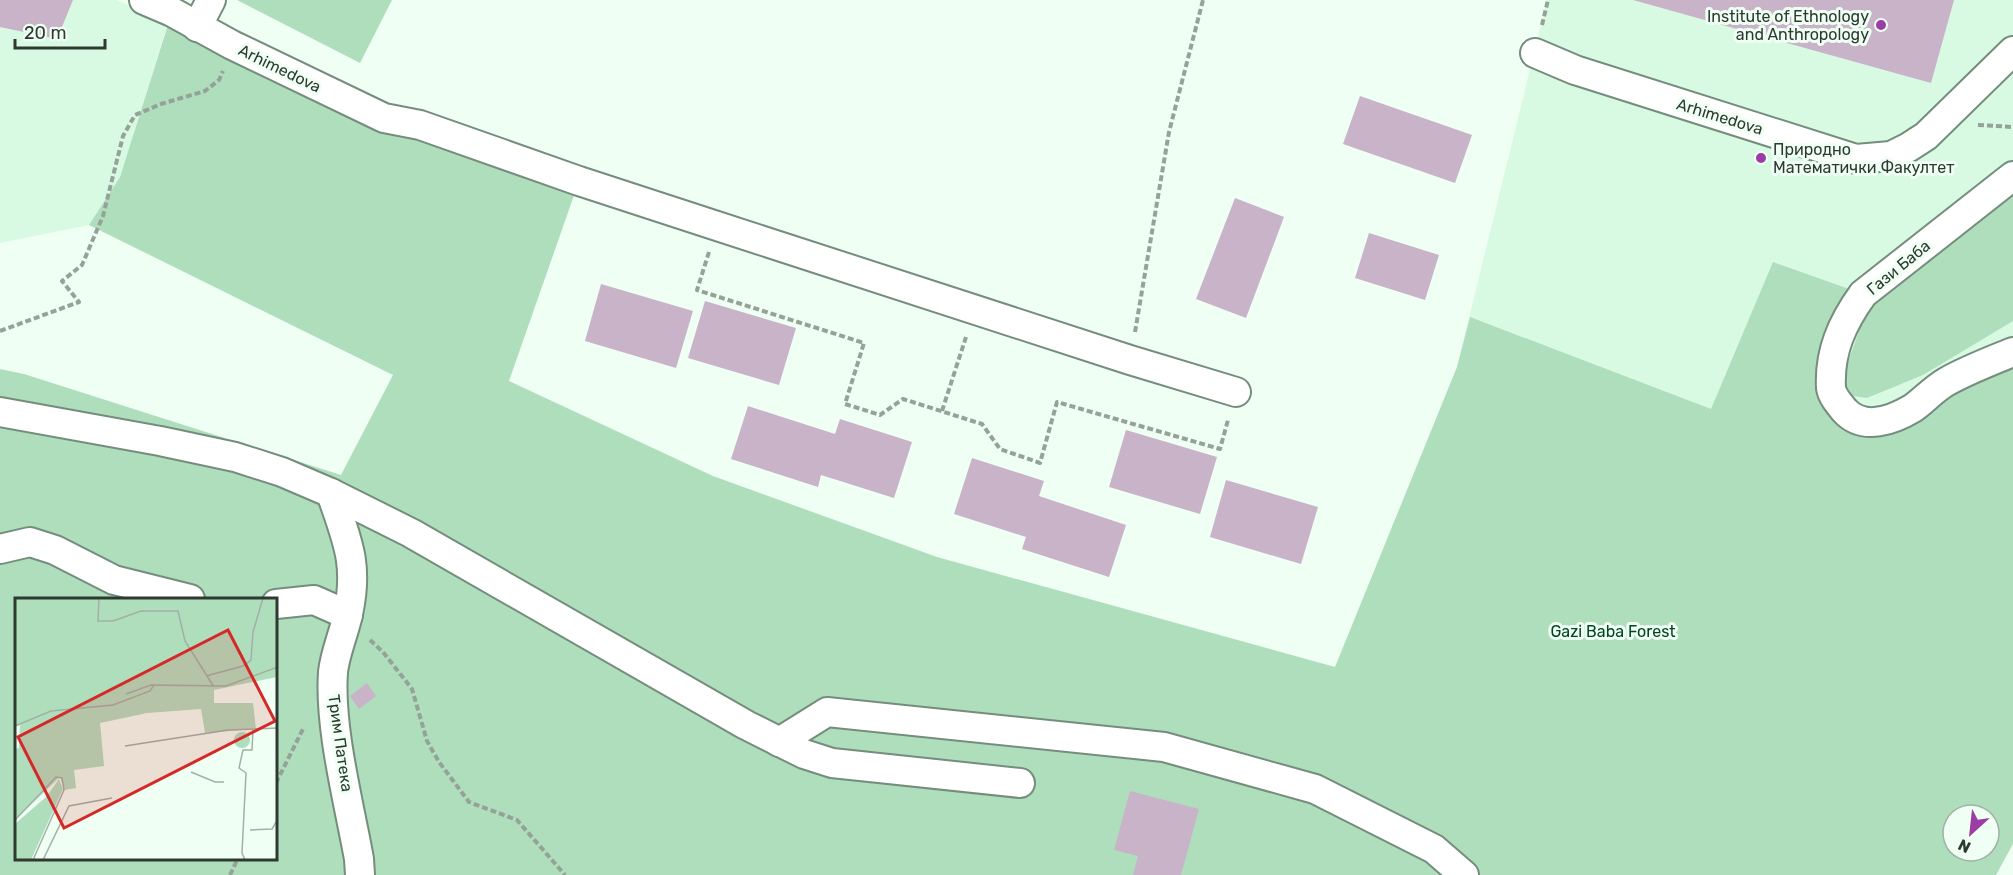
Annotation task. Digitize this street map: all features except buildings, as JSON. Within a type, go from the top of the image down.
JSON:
[{"type":"street","name":"Arhimedova","points":[[144,0],[384,118],[420,125],[579,181],[1130,360],[1236,392]]},
{"type":"street","points":[[197,27],[211,0]]},
{"type":"street","name":"Arhimedova","points":[[1535,53],[1575,70],[1856,159],[1891,156],[1926,136],[2013,51]]},
{"type":"street","name":"Гази Баба","points":[[2013,176],[1863,294],[1846,317],[1838,340],[1830,370],[1832,393],[1847,413],[1862,422],[1880,422],[1914,407],[1945,383],[2013,352]]},
{"type":"street","points":[[0,411],[235,457],[282,472],[331,494],[474,568],[700,700],[804,754],[832,763],[1020,783]]},
{"type":"street","name":"Трим Патека","points":[[331,494],[351,554],[354,571],[348,615],[333,670],[333,702],[360,875]]},
{"type":"street","points":[[0,549],[30,542],[55,550],[114,580],[186,598]]},
{"type":"street","points":[[278,604],[314,600],[348,615]]},
{"type":"street","points":[[779,742],[827,712],[1164,747],[1315,789],[1434,849],[1464,875]]},
{"type":"path","points":[[1130,360],[1169,132],[1203,0]]},
{"type":"path","points":[[0,331],[79,302],[62,281],[82,265],[103,216],[123,136],[135,115],[161,104],[206,92],[219,80],[232,45]]},
{"type":"path","points":[[717,226],[697,290],[864,343],[845,404],[880,415],[903,399],[982,424],[1000,449],[1040,463],[1057,402],[1220,449]]},
{"type":"path","points":[[942,411],[975,309]]},
{"type":"path","points":[[348,615],[407,680],[412,689],[427,741],[439,762],[469,802],[517,820],[565,875]]},
{"type":"path","points":[[230,875],[237,860]]},
{"type":"shaded area","points":[[0,0],[117,0],[168,23],[120,177],[89,225],[0,243]]},
{"type":"shaded area","name":"Природно Математички Факултет","points":[[1547,0],[2013,0],[2013,610],[1457,367]]},
{"type":"green space","points":[[237,0],[392,0],[360,63]]},
{"type":"green space","name":"Gazi Baba Forest","points":[[172,12],[232,45],[579,181],[509,381],[713,476],[937,557],[1335,667],[1457,367],[1470,317],[1711,409],[1773,262],[1863,294],[1830,370],[1862,422],[2013,352],[2013,844],[1996,875],[0,875],[0,369],[24,374],[341,475],[393,375],[89,225],[120,177]]},
{"type":"green space","points":[[2013,184],[2013,321],[1923,375],[1867,398],[1853,396],[1842,379],[1868,306]]},
{"type":"place","name":"Institute of Ethnology and Anthropology","points":[[1881,25]]},
{"type":"place","name":"Природно Математички Факултет","points":[[1761,158]]}]
